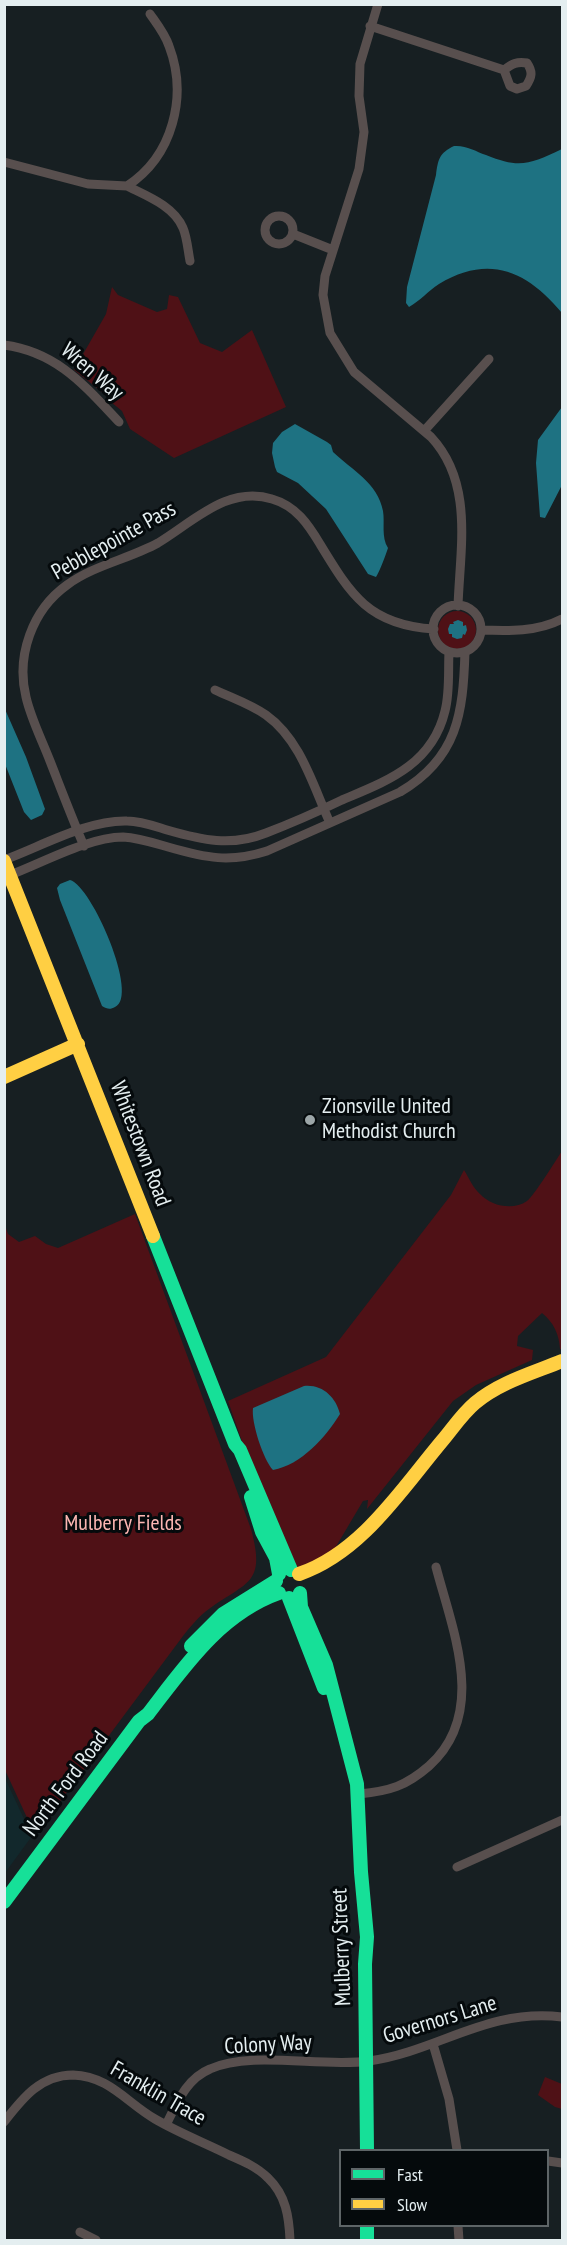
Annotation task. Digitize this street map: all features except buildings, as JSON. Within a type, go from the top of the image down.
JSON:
[{"type":"street","points":[[378,4],[360,64],[359,96],[364,132],[359,169],[325,276],[323,295],[330,333],[354,372],[424,431],[447,459],[459,488],[461,514],[458,606]]},
{"type":"street","points":[[127,186],[143,174],[156,157],[170,135],[173,124],[177,94],[174,62],[168,43],[150,14]]},
{"type":"street","points":[[370,26],[504,70]]},
{"type":"street","points":[[4,162],[88,184],[127,186],[153,198],[169,210],[183,227],[190,261]]},
{"type":"street","points":[[293,234],[333,250]]},
{"type":"street","name":"Wren Way","points":[[4,345],[34,351],[56,362],[91,392],[118,422]]},
{"type":"street","points":[[424,431],[489,359]]},
{"type":"street","name":"Pebblepointe Pass","points":[[84,846],[30,712],[23,676],[25,649],[34,625],[50,600],[69,583],[148,548],[226,500],[259,496],[278,501],[301,516],[345,585],[365,605],[397,623],[434,629]]},
{"type":"street","points":[[458,606],[466,607],[473,612],[479,619],[481,630],[476,645],[465,652],[448,652],[437,641],[434,629],[441,612],[458,606]]},
{"type":"street","points":[[481,630],[532,629],[562,619]]},
{"type":"street","points":[[4,860],[98,824],[127,821],[206,840],[238,842],[264,834],[324,809],[394,777],[414,763],[438,731],[445,711],[448,652]]},
{"type":"street","points":[[10,875],[106,838],[133,838],[201,857],[237,859],[267,851],[411,786],[440,759],[453,738],[463,697],[465,652]]},
{"type":"street","points":[[215,690],[258,710],[280,728],[298,753],[330,823]]},
{"type":"street","name":"Whitestown Road","points":[[4,860],[235,1444],[240,1450],[287,1584]]},
{"type":"street","points":[[4,1077],[78,1044]]},
{"type":"street","name":"North Ford Road","points":[[4,1902],[139,1721],[201,1647],[249,1606],[317,1568],[360,1536],[460,1418],[480,1399],[562,1361]]},
{"type":"street","name":"Whitestown Road","points":[[235,1444],[235,1454],[262,1532],[270,1572],[287,1584]]},
{"type":"street","points":[[359,1794],[397,1788],[411,1780],[434,1761],[457,1726],[463,1700],[462,1675],[436,1567]]},
{"type":"street","name":"Mulberry Street","points":[[287,1584],[348,1744],[359,1794],[361,1872],[367,1937],[365,1964],[367,2149]]},
{"type":"street","points":[[457,1867],[562,1820]]},
{"type":"street","name":"Governors Lane","points":[[366,2062],[402,2055],[470,2028],[496,2021],[524,2016],[562,2017]]},
{"type":"street","points":[[433,2044],[449,2098],[457,2149]]},
{"type":"street","name":"Colony Way","points":[[166,2125],[186,2088],[200,2075],[221,2065],[249,2061],[366,2062]]},
{"type":"street","name":"Franklin Trace","points":[[4,2122],[27,2093],[46,2081],[74,2075],[100,2080],[110,2085],[145,2113],[251,2165],[269,2178],[288,2212],[290,2241]]},
{"type":"street","points":[[80,2232],[96,2241]]},
{"type":"shaded area","points":[[4,1776],[32,1836],[5,1873],[4,1873]]},
{"type":"green space","points":[[112,287],[118,295],[157,312],[167,309],[169,295],[178,297],[200,343],[222,352],[252,330],[286,407],[174,458],[130,429],[122,411],[74,370],[106,314]]},
{"type":"green space","points":[[457,611],[471,616],[476,630],[471,644],[457,649],[443,644],[438,630],[443,616]]},
{"type":"green space","points":[[562,1151],[562,1350],[555,1329],[542,1313],[518,1336],[517,1346],[533,1350],[532,1360],[476,1385],[453,1401],[367,1509],[368,1500],[363,1501],[331,1555],[301,1569],[295,1566],[245,1450],[228,1401],[326,1357],[451,1195],[464,1170],[475,1189],[490,1202],[502,1206],[515,1206],[530,1198]]},
{"type":"green space","name":"Mulberry Fields","points":[[135,1214],[251,1529],[255,1547],[255,1571],[243,1586],[198,1618],[35,1835],[5,1770],[5,1225],[8,1234],[19,1242],[35,1236],[46,1244],[58,1248]]},
{"type":"green space","points":[[545,2077],[562,2084],[562,2109],[538,2095]]},
{"type":"water","points":[[454,146],[466,147],[498,159],[517,163],[533,161],[562,149],[562,313],[549,298],[521,277],[506,271],[491,269],[474,270],[457,275],[439,284],[409,307],[406,303],[407,287],[439,161],[445,151]]},
{"type":"water","points":[[562,407],[562,485],[545,518],[540,517],[536,463],[538,440]]},
{"type":"water","points":[[295,424],[331,445],[333,452],[363,478],[376,493],[383,511],[384,535],[388,548],[376,577],[368,574],[326,509],[298,483],[277,472],[272,453],[273,443],[282,432]]},
{"type":"water","points":[[458,620],[463,622],[463,626],[466,625],[467,630],[462,638],[457,639],[449,634],[448,629],[450,624]]},
{"type":"water","points":[[4,707],[45,809],[42,815],[31,820],[24,812],[5,764]]},
{"type":"water","points":[[70,880],[90,901],[118,964],[122,984],[121,999],[112,1009],[102,1006],[60,900],[57,888],[60,884]]},
{"type":"water","points":[[304,1386],[322,1389],[332,1397],[340,1414],[328,1432],[312,1449],[293,1462],[273,1470],[258,1440],[253,1408]]},
{"type":"traffic: fast","points":[[153,1236],[235,1444],[240,1450],[291,1570]]},
{"type":"traffic: fast","points":[[251,1497],[262,1532],[276,1558],[279,1574]]},
{"type":"traffic: fast","points":[[191,1646],[223,1614],[276,1581]]},
{"type":"traffic: fast","points":[[4,1902],[139,1721],[148,1714],[205,1643],[239,1614],[279,1593]]},
{"type":"traffic: fast","points":[[300,1593],[301,1607],[326,1665],[357,1784],[367,1937],[365,1964],[367,2149]]},
{"type":"traffic: fast","points":[[289,1598],[324,1688]]},
{"type":"traffic: fast","points":[[367,2227],[367,2240]]},
{"type":"traffic: slow","points":[[4,861],[153,1236]]},
{"type":"traffic: slow","points":[[4,1077],[78,1044]]},
{"type":"traffic: slow","points":[[299,1574],[321,1564],[361,1536],[475,1403],[495,1389],[562,1361]]},
{"type":"place","name":"Zionsville United Methodist Church","points":[[310,1120]]}]
